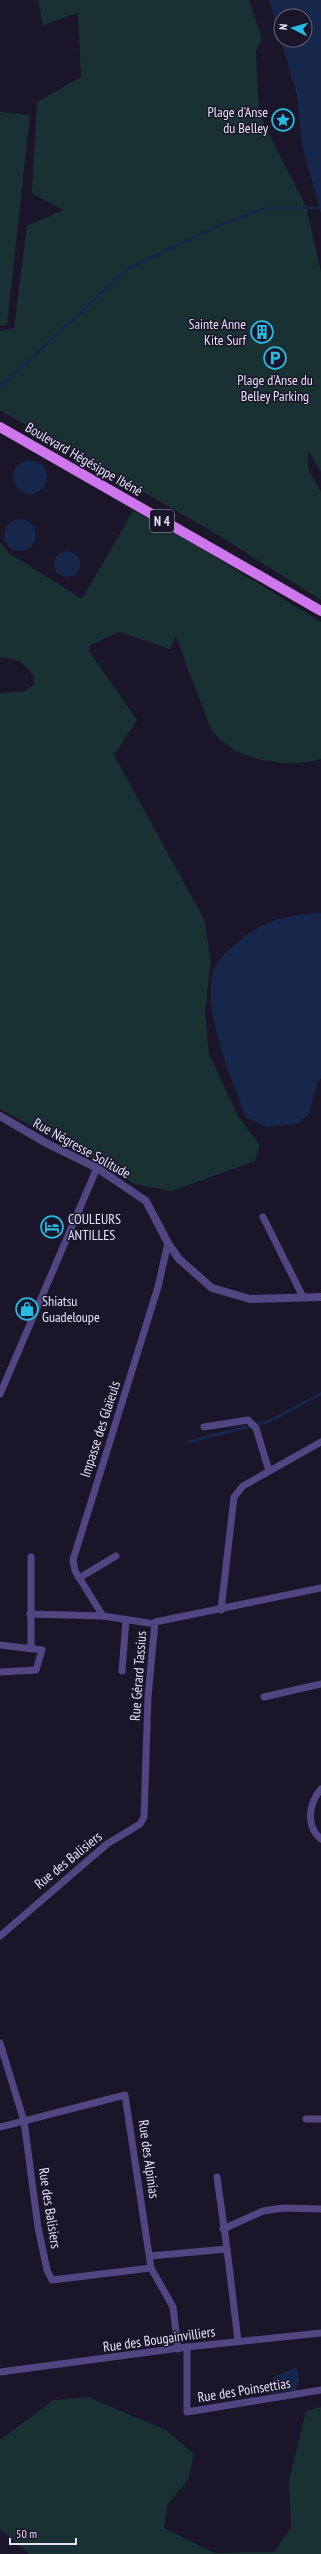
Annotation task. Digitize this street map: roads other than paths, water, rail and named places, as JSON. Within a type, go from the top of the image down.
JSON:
[{"type":"main road","name":"Boulevard Hégésippe Ibéné","points":[[2,428],[321,611]]},
{"type":"street","name":"Rue Négresse Solitude","points":[[0,1116],[48,1144],[97,1168],[146,1201],[168,1243],[193,1273],[212,1288],[249,1302],[303,1297],[321,1297]]},
{"type":"street","points":[[0,1394],[97,1168]]},
{"type":"street","points":[[263,1217],[303,1297]]},
{"type":"street","name":"Impasse des Glaïeuls","points":[[103,1616],[79,1578],[73,1560],[158,1287],[168,1243]]},
{"type":"street","points":[[204,1427],[248,1420],[256,1428],[270,1471]]},
{"type":"street","points":[[221,1610],[234,1497],[242,1486],[321,1442]]},
{"type":"street","points":[[79,1578],[116,1556]]},
{"type":"street","points":[[31,1557],[31,1648]]},
{"type":"street","name":"Rue Gérard Tassius","points":[[144,1804],[148,1697],[156,1622],[221,1610],[321,1588]]},
{"type":"street","points":[[30,1614],[103,1616],[149,1622]]},
{"type":"street","points":[[122,1671],[126,1620]]},
{"type":"street","points":[[0,1645],[42,1650],[36,1670],[0,1672]]},
{"type":"street","points":[[264,1697],[321,1684]]},
{"type":"street","points":[[321,1789],[313,1798],[310,1808],[315,1832],[321,1839]]},
{"type":"street","name":"Rue des Balisiers","points":[[0,1936],[102,1848],[140,1824],[144,1817],[144,1804]]},
{"type":"street","name":"Rue des Balisiers","points":[[0,2043],[24,2121],[38,2227],[47,2270],[52,2280],[151,2268]]},
{"type":"street","name":"Rue des Alpinias","points":[[0,2127],[126,2095],[151,2268],[173,2307],[178,2348]]},
{"type":"street","points":[[306,2119],[321,2118]]},
{"type":"street","points":[[217,2177],[238,2341]]},
{"type":"street","points":[[223,2229],[263,2211],[283,2208],[321,2208]]},
{"type":"street","points":[[150,2256],[226,2249]]},
{"type":"street","name":"Rue des Bougainvilliers","points":[[0,2372],[178,2348],[321,2333]]},
{"type":"street","name":"Rue des Poinsettias","points":[[187,2347],[187,2412],[321,2390]]},
{"type":"water","points":[[269,0],[321,0],[321,214],[302,145],[297,95],[283,48],[313,48],[313,8],[273,8],[273,14]]},
{"type":"water","points":[[30,460],[42,465],[47,477],[42,489],[30,494],[18,489],[13,477],[18,465]]},
{"type":"water","points":[[17,519],[23,519],[33,526],[36,535],[35,541],[29,548],[23,551],[17,551],[7,544],[4,538],[4,532],[11,522]]},
{"type":"water","points":[[67,551],[76,555],[80,564],[76,573],[67,577],[58,573],[54,564],[58,555]]},
{"type":"water","points":[[321,913],[321,1078],[318,1081],[309,1114],[298,1124],[266,1127],[246,1118],[227,1067],[212,1010],[212,976],[216,965],[228,950],[251,932],[269,922],[289,916]]},
{"type":"water","points":[[321,1392],[321,1395],[269,1423],[186,1444],[186,1441],[268,1420]]},
{"type":"water","points":[[297,2368],[299,2381],[296,2390],[272,2394],[270,2390],[273,2377]]},
{"type":"waterway","points":[[0,387],[126,270],[219,225],[266,208],[319,208]]},
{"type":"place","name":"Plage d'Anse du Belley","points":[[283,120]]},
{"type":"place","name":"Sainte Anne Kite Surf","points":[[262,332]]},
{"type":"place","name":"Plage d'Anse du Belley Parking","points":[[275,358]]},
{"type":"place","name":"COULEURS ANTILLES","points":[[52,1227]]},
{"type":"place","name":"Shiatsu Guadeloupe","points":[[27,1309]]}]
